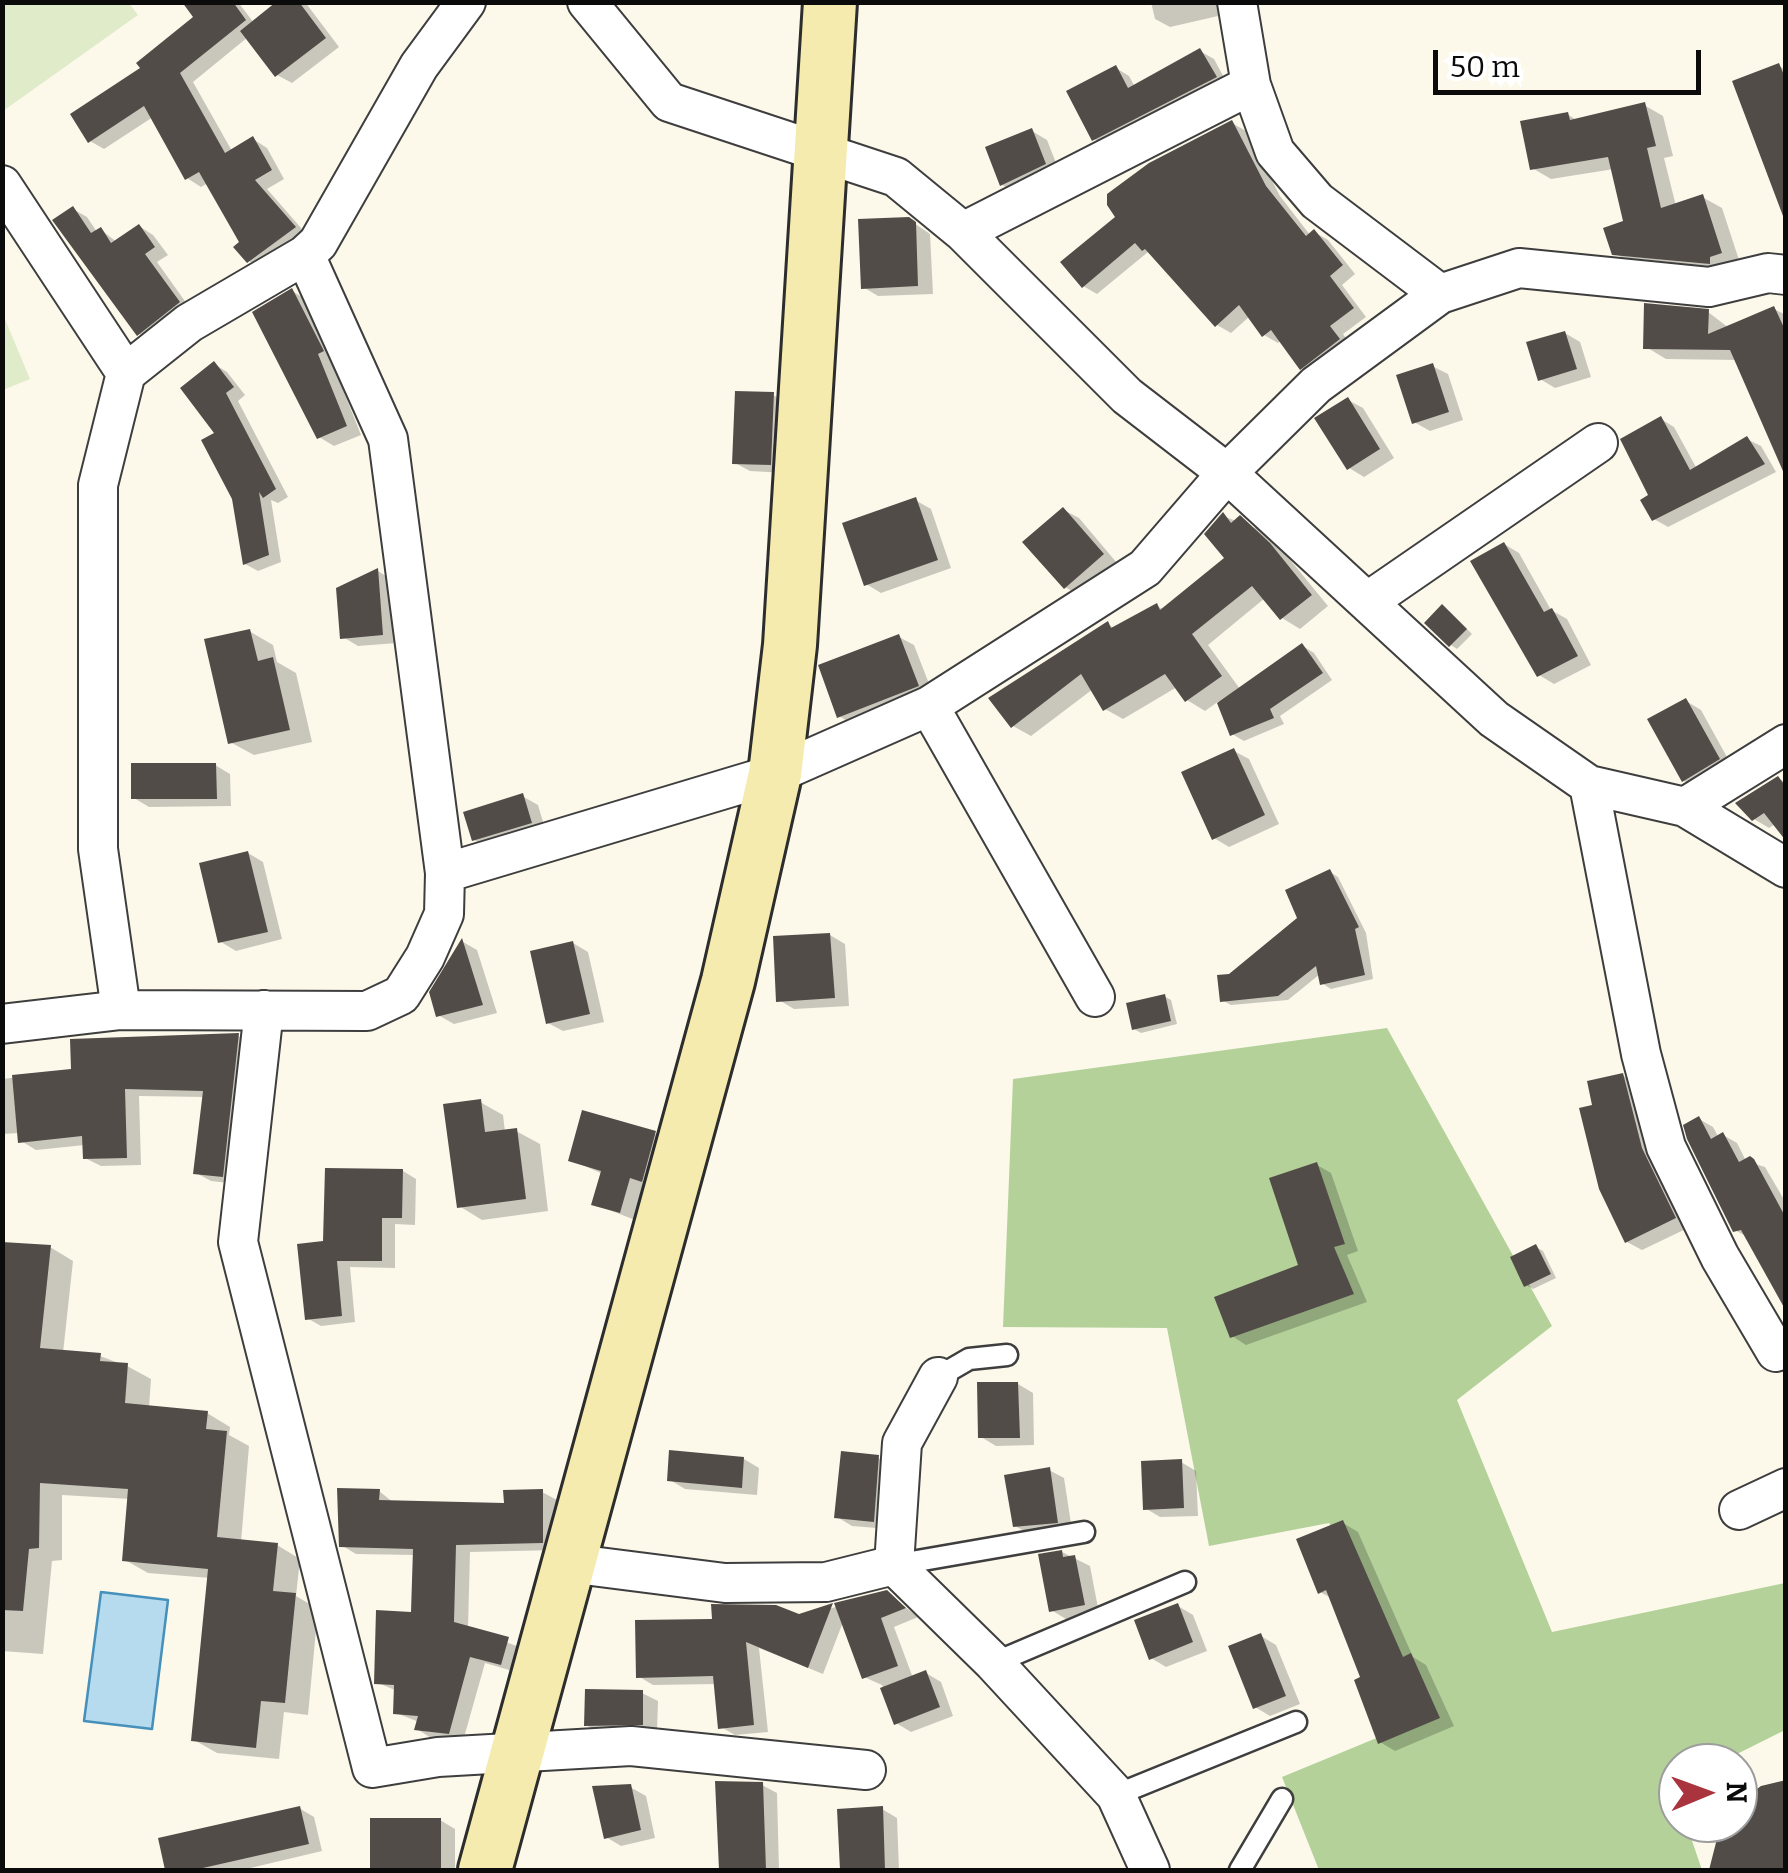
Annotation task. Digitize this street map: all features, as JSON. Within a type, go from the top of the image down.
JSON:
[{"type":"street","points":[[121,1010],[98,849],[98,485],[126,373],[189,323],[305,256],[318,243],[419,66],[466,2]]},
{"type":"street","points":[[587,2],[669,102],[896,178],[963,232],[1127,396],[1227,473],[1494,719],[1589,785],[1685,807],[1786,868]]},
{"type":"street","points":[[485,1870],[728,981],[775,774],[790,645],[830,2]]},
{"type":"street","points":[[1236,2],[1251,85],[1276,152],[1317,200],[1440,294]]},
{"type":"street","points":[[963,232],[1251,85]]},
{"type":"street","points":[[2,185],[126,373]]},
{"type":"street","points":[[2,1024],[121,1010],[366,1012],[401,996],[425,957],[444,914],[445,873],[388,439],[305,256]]},
{"type":"street","points":[[445,873],[775,774],[930,706],[1145,568],[1227,473],[1316,385],[1440,294],[1519,268],[1709,287],[1780,270]]},
{"type":"street","points":[[1366,602],[1598,443]]},
{"type":"street","points":[[930,706],[1095,997]]},
{"type":"street","points":[[1685,807],[1786,744]]},
{"type":"street","points":[[1589,785],[1641,1054],[1666,1147],[1720,1257],[1776,1352]]},
{"type":"street","points":[[264,1010],[238,1242],[372,1768],[516,1751],[631,1746],[866,1770]]},
{"type":"street","points":[[938,1377],[902,1442],[894,1565],[994,1663],[1116,1795],[1150,1870]]},
{"type":"street","points":[[1740,1510],[1786,1488]]},
{"type":"street","points":[[568,1564],[725,1584],[826,1582],[894,1565]]},
{"type":"lane","points":[[938,1377],[969,1359],[1007,1355]]},
{"type":"lane","points":[[894,1565],[1084,1532]]},
{"type":"lane","points":[[994,1663],[1185,1582]]},
{"type":"lane","points":[[1116,1795],[1296,1722]]},
{"type":"lane","points":[[1240,1870],[1282,1800]]},
{"type":"green space","points":[[3,2],[129,3],[138,15],[3,111]]},
{"type":"green space","points":[[2,312],[30,379],[3,390],[2,390]]},
{"type":"green space","points":[[1387,1028],[1552,1326],[1457,1400],[1552,1632],[1785,1583],[1785,1730],[1758,1744],[1658,1743],[1658,1843],[1693,1843],[1702,1870],[1319,1870],[1282,1777],[1430,1716],[1329,1523],[1209,1546],[1167,1328],[1003,1327],[1013,1079]]},
{"type":"water","points":[[101,1592],[168,1600],[152,1729],[84,1721]]},
{"type":"building","points":[[182,2],[233,2],[246,20],[180,73],[225,153],[253,136],[272,170],[255,180],[296,227],[247,263],[233,247],[239,242],[199,172],[185,180],[144,106],[88,143],[70,114],[140,68],[136,63],[193,17]]},
{"type":"building","points":[[276,2],[299,2],[326,38],[275,77],[240,31]]},
{"type":"building","points":[[1200,48],[1217,77],[1092,141],[1066,91],[1116,65],[1128,88]]},
{"type":"building","points":[[1779,63],[1786,80],[1783,216],[1732,81]]},
{"type":"building","points":[[1645,102],[1656,146],[1647,148],[1661,208],[1703,194],[1722,253],[1710,257],[1710,264],[1612,255],[1603,228],[1623,221],[1608,157],[1530,170],[1520,121],[1568,112],[1570,120]]},
{"type":"building","points":[[1232,120],[1266,186],[1306,236],[1314,229],[1343,265],[1330,276],[1354,308],[1330,326],[1340,339],[1300,370],[1271,330],[1262,337],[1239,305],[1215,327],[1145,249],[1142,251],[1135,243],[1082,288],[1060,262],[1115,217],[1107,205],[1107,194],[1149,163]]},
{"type":"building","points":[[1032,128],[1046,164],[1000,186],[985,147]]},
{"type":"building","points":[[73,206],[91,233],[101,227],[111,243],[139,224],[155,247],[145,254],[180,302],[137,336],[52,220]]},
{"type":"building","points":[[909,217],[916,222],[918,286],[861,289],[858,219]]},
{"type":"building","points":[[292,288],[324,351],[318,354],[347,426],[317,439],[252,312]]},
{"type":"building","points":[[1644,303],[1709,309],[1708,334],[1774,306],[1786,332],[1786,478],[1730,350],[1643,349]]},
{"type":"building","points":[[1565,331],[1577,369],[1538,381],[1526,342]]},
{"type":"building","points":[[214,361],[234,387],[226,393],[276,489],[263,498],[259,492],[269,555],[243,565],[232,499],[201,440],[214,433],[180,388]]},
{"type":"building","points":[[1433,363],[1449,412],[1412,424],[1396,375]]},
{"type":"building","points":[[735,391],[774,392],[771,465],[732,464]]},
{"type":"building","points":[[1348,397],[1380,449],[1347,470],[1314,418]]},
{"type":"building","points":[[1661,416],[1690,470],[1747,436],[1765,464],[1652,521],[1640,500],[1648,495],[1620,439]]},
{"type":"building","points":[[916,497],[938,560],[864,586],[842,523]]},
{"type":"building","points":[[1063,507],[1104,554],[1064,589],[1022,542]]},
{"type":"building","points":[[1223,512],[1231,523],[1240,515],[1270,543],[1312,595],[1280,620],[1252,586],[1192,634],[1222,676],[1185,702],[1165,674],[1103,711],[1081,674],[1011,728],[988,698],[1108,621],[1111,628],[1157,603],[1160,610],[1224,558],[1204,534]]},
{"type":"building","points":[[1504,542],[1544,612],[1552,608],[1578,656],[1537,677],[1470,561]]},
{"type":"building","points":[[378,568],[383,635],[340,639],[336,588]]},
{"type":"building","points":[[1442,604],[1467,629],[1449,647],[1424,623]]},
{"type":"building","points":[[250,629],[258,661],[273,657],[290,730],[228,744],[204,639]]},
{"type":"building","points":[[899,634],[919,686],[837,718],[818,665]]},
{"type":"building","points":[[1302,643],[1323,673],[1270,709],[1274,718],[1230,736],[1217,703]]},
{"type":"building","points":[[1686,698],[1720,759],[1682,782],[1647,719]]},
{"type":"building","points":[[1234,748],[1265,815],[1212,840],[1181,772]]},
{"type":"building","points":[[131,763],[216,763],[217,799],[131,799]]},
{"type":"building","points":[[1778,776],[1786,787],[1786,841],[1764,813],[1752,821],[1735,803]]},
{"type":"building","points":[[523,793],[532,823],[472,841],[463,812]]},
{"type":"building","points":[[248,851],[268,932],[218,943],[199,863]]},
{"type":"building","points":[[1330,869],[1359,927],[1355,929],[1365,975],[1320,985],[1316,966],[1278,996],[1220,1002],[1217,975],[1229,974],[1297,918],[1285,890]]},
{"type":"building","points":[[830,933],[835,998],[776,1002],[773,936]]},
{"type":"building","points":[[462,938],[483,1005],[436,1017],[429,992]]},
{"type":"building","points":[[573,941],[590,1014],[546,1024],[530,951]]},
{"type":"building","points":[[1165,994],[1171,1021],[1132,1030],[1126,1003]]},
{"type":"building","points":[[239,1033],[223,1177],[193,1174],[203,1091],[125,1089],[127,1158],[83,1159],[82,1136],[18,1143],[12,1075],[71,1069],[70,1039]]},
{"type":"building","points":[[1623,1073],[1642,1148],[1676,1218],[1625,1243],[1599,1189],[1579,1108],[1592,1105],[1587,1081]]},
{"type":"building","points":[[481,1099],[485,1132],[517,1128],[526,1199],[457,1208],[443,1104]]},
{"type":"building","points":[[582,1110],[656,1131],[642,1182],[630,1178],[620,1213],[591,1205],[601,1171],[568,1161]]},
{"type":"building","points":[[1699,1116],[1711,1139],[1723,1132],[1739,1162],[1750,1156],[1754,1159],[1786,1218],[1786,1311],[1741,1230],[1733,1232],[1687,1139],[1683,1125]]},
{"type":"building","points":[[1317,1162],[1345,1244],[1334,1247],[1354,1294],[1230,1338],[1214,1297],[1298,1265],[1269,1178]]},
{"type":"building","points":[[325,1168],[403,1169],[402,1218],[382,1218],[382,1261],[337,1261],[342,1316],[305,1320],[297,1244],[323,1241]]},
{"type":"building","points":[[2,1242],[51,1245],[40,1348],[101,1353],[100,1361],[128,1363],[125,1403],[208,1411],[206,1429],[227,1431],[217,1537],[278,1543],[273,1591],[296,1593],[285,1703],[261,1701],[256,1748],[191,1741],[208,1569],[122,1561],[128,1489],[40,1483],[39,1548],[29,1549],[23,1611],[2,1610]]},
{"type":"building","points":[[1536,1244],[1551,1274],[1524,1287],[1510,1257]]},
{"type":"building","points":[[977,1382],[1018,1382],[1020,1438],[978,1438]]},
{"type":"building","points":[[669,1450],[744,1457],[742,1488],[667,1481]]},
{"type":"building","points":[[841,1451],[879,1455],[874,1522],[834,1518]]},
{"type":"building","points":[[1182,1459],[1184,1508],[1143,1510],[1141,1461]]},
{"type":"building","points":[[1050,1467],[1058,1523],[1013,1527],[1004,1475]]},
{"type":"building","points":[[337,1488],[380,1489],[379,1500],[504,1503],[503,1490],[543,1489],[543,1543],[456,1545],[454,1622],[509,1637],[501,1665],[470,1657],[449,1734],[414,1730],[418,1716],[393,1714],[394,1685],[374,1684],[376,1610],[411,1612],[413,1549],[339,1547]]},
{"type":"building","points":[[1343,1520],[1403,1657],[1411,1653],[1440,1718],[1378,1744],[1354,1680],[1360,1677],[1326,1590],[1318,1594],[1296,1539]]},
{"type":"building","points":[[1062,1550],[1063,1557],[1075,1555],[1085,1605],[1049,1612],[1038,1554]]},
{"type":"building","points":[[887,1590],[906,1608],[881,1618],[898,1666],[862,1679],[834,1603]]},
{"type":"building","points":[[833,1603],[808,1668],[746,1642],[754,1725],[718,1729],[713,1676],[636,1678],[635,1620],[712,1619],[711,1604],[776,1605],[799,1614]]},
{"type":"building","points":[[1178,1603],[1193,1642],[1149,1660],[1134,1620]]},
{"type":"building","points":[[1261,1633],[1286,1696],[1253,1709],[1228,1646]]},
{"type":"building","points":[[926,1670],[940,1707],[894,1725],[880,1688]]},
{"type":"building","points":[[585,1689],[643,1690],[643,1725],[584,1726]]},
{"type":"building","points":[[1786,1780],[1786,1870],[1709,1870],[1716,1843],[1758,1843],[1761,1786]]},
{"type":"building","points":[[715,1781],[763,1782],[766,1870],[719,1870]]},
{"type":"building","points":[[631,1784],[641,1830],[604,1839],[592,1786]]},
{"type":"building","points":[[300,1806],[309,1844],[194,1870],[165,1870],[158,1838]]},
{"type":"building","points":[[883,1806],[885,1870],[840,1870],[837,1809]]},
{"type":"building","points":[[370,1818],[441,1818],[441,1869],[370,1870]]}]
